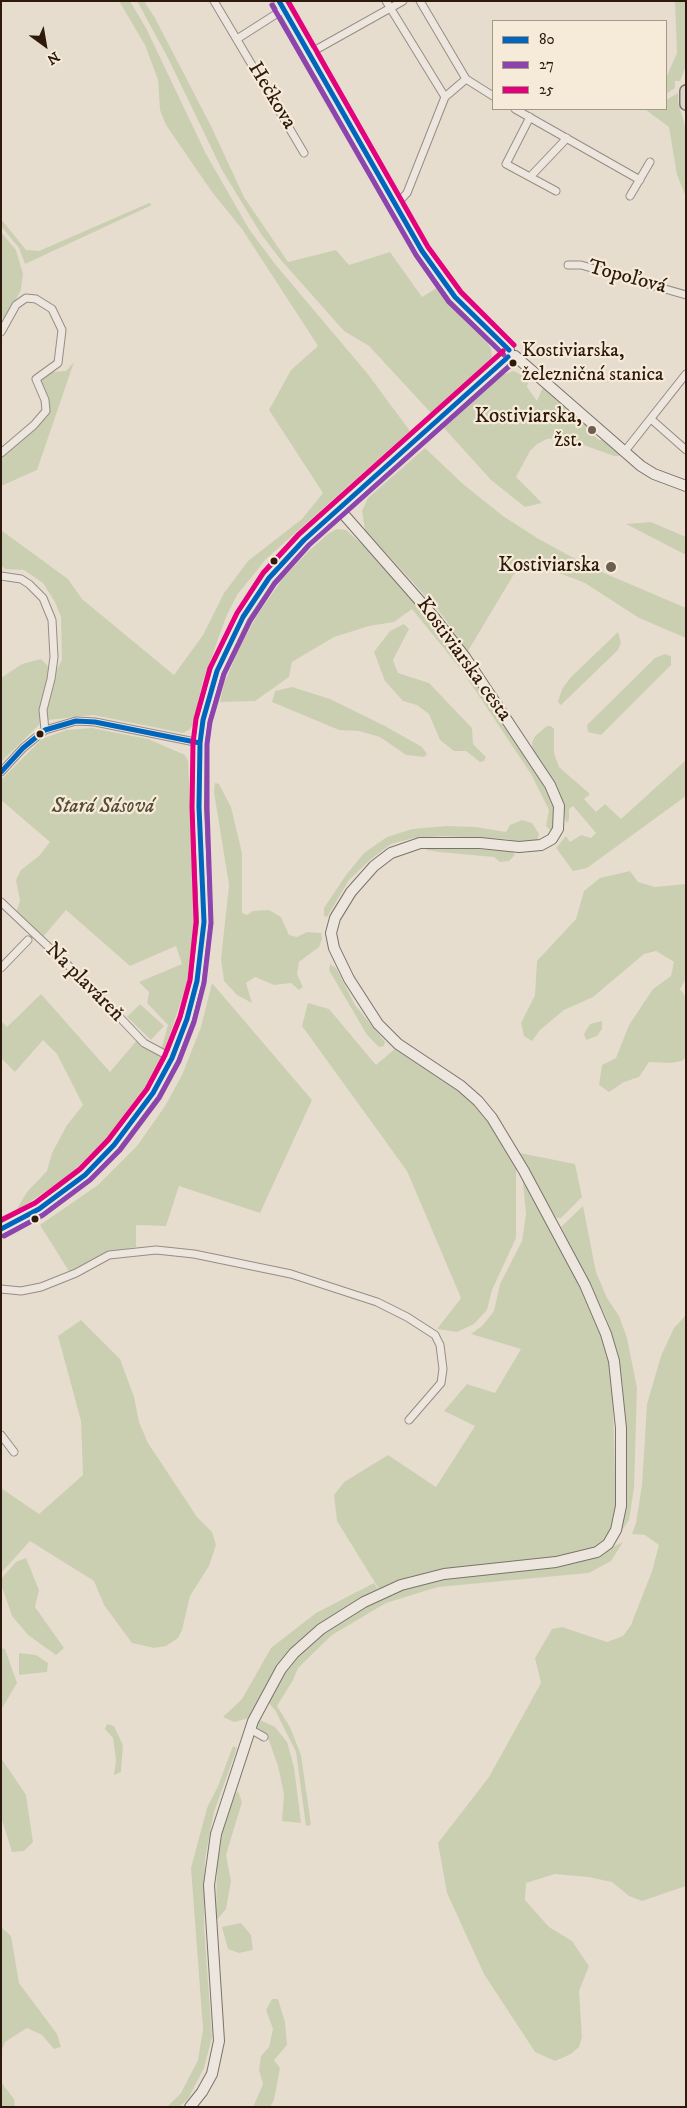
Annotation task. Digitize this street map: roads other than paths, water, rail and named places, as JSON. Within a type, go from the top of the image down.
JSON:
[{"type":"main road","points":[[686,91],[686,104]]},
{"type":"street","name":"Hečkova","points":[[214,1],[304,153]]},
{"type":"street","points":[[310,53],[388,4],[403,1]]},
{"type":"street","points":[[420,1],[466,80],[492,95]]},
{"type":"street","points":[[388,4],[445,97]]},
{"type":"street","name":"Hečkova","points":[[237,39],[282,5]]},
{"type":"street","points":[[282,5],[395,206],[444,283],[511,354],[648,472],[686,486]]},
{"type":"street","points":[[395,206],[407,193],[445,97],[466,80]]},
{"type":"street","points":[[517,110],[640,180]]},
{"type":"street","points":[[530,118],[506,164],[556,191]]},
{"type":"street","points":[[530,177],[566,138]]},
{"type":"street","points":[[630,196],[650,162]]},
{"type":"street","name":"Topoľová","points":[[568,265],[581,265],[686,295]]},
{"type":"street","points":[[1,332],[16,305],[26,298],[36,299],[52,309],[62,330],[58,363],[36,379],[45,400],[46,411],[34,425],[1,453]]},
{"type":"street","points":[[1,1229],[39,1208],[85,1175],[134,1121],[153,1093],[172,1058],[188,1019],[198,981],[204,922],[198,787],[203,720],[217,671],[243,617],[283,562],[511,354]]},
{"type":"street","points":[[625,451],[686,374]]},
{"type":"street","points":[[653,417],[686,450]]},
{"type":"street","name":"Kostiviarska cesta","points":[[250,1729],[274,1679],[294,1652],[321,1629],[364,1602],[401,1585],[432,1576],[581,1558],[602,1549],[616,1530],[621,1506],[622,1467],[617,1380],[608,1340],[585,1285],[524,1171],[492,1118],[462,1086],[398,1044],[378,1024],[349,979],[334,948],[331,933],[340,908],[356,884],[378,862],[400,848],[420,843],[444,842],[536,846],[552,839],[559,827],[560,813],[554,792],[481,680],[448,634],[339,509]]},
{"type":"street","points":[[5,576],[21,580],[36,591],[49,609],[52,620],[54,657],[51,679],[43,710],[45,730]]},
{"type":"street","points":[[1,772],[23,748],[45,730],[76,722],[95,722],[200,743]]},
{"type":"street","name":"Na plaváreň","points":[[1,902],[90,986],[144,1044],[172,1058]]},
{"type":"street","points":[[1,968],[28,940]]},
{"type":"street","points":[[1,1289],[21,1291],[76,1273],[109,1255],[156,1250],[194,1254],[291,1274],[377,1302],[407,1317],[435,1335],[440,1345],[442,1361],[441,1383],[409,1420]]},
{"type":"street","points":[[1,1435],[14,1452]]},
{"type":"street","points":[[190,2107],[202,2092],[212,2074],[220,2041],[210,1868],[220,1817],[250,1729],[264,1737]]},
{"type":"place","name":"Kostiviarska, železničná stanica","points":[[513,363]]},
{"type":"place","name":"Kostiviarska, žst.","points":[[592,430]]},
{"type":"place","name":"Kostiviarska","points":[[611,567]]},
{"type":"park label","name":"Stará Sásová","points":[[103,808]]}]
